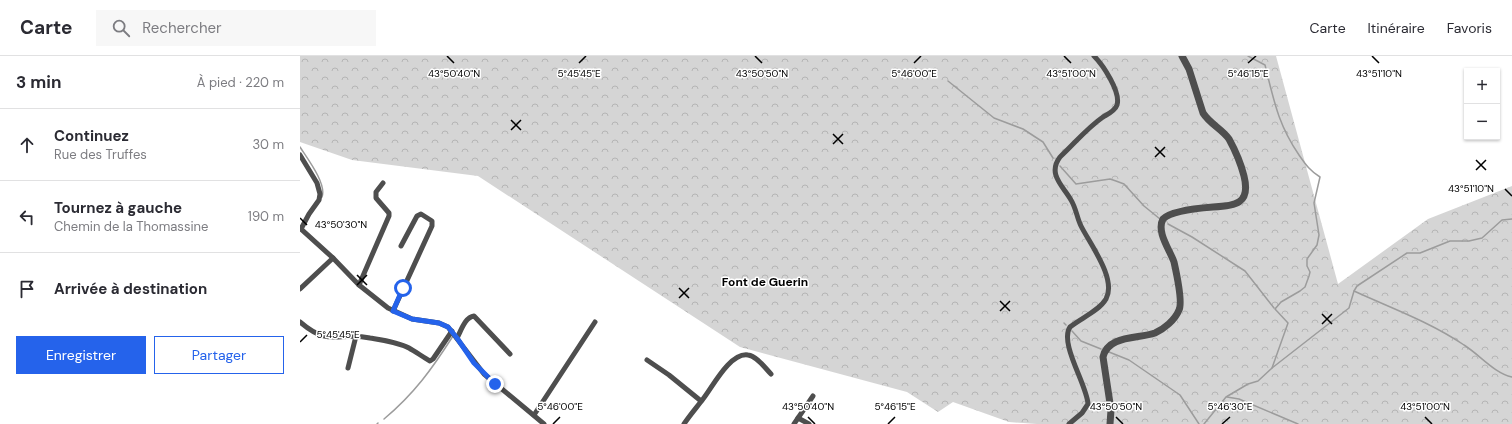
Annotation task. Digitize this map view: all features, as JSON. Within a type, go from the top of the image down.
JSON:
[{"type":"street","points":[[1070,424],[1082,413],[1088,402],[1075,369],[1068,338],[1068,331],[1070,327],[1103,302],[1107,296],[1108,285],[1100,262],[1081,225],[1072,201],[1058,181],[1055,168],[1060,157],[1096,122],[1114,109],[1117,104],[1115,91],[1108,74],[1094,56]]},
{"type":"street","points":[[1110,424],[1112,415],[1103,357],[1104,350],[1112,344],[1155,333],[1174,318],[1180,308],[1174,262],[1160,229],[1163,219],[1172,214],[1207,208],[1232,206],[1241,200],[1246,190],[1242,170],[1232,146],[1228,138],[1206,118],[1203,113],[1189,69],[1182,56]]},
{"type":"street","points":[[300,155],[317,183],[320,194],[319,200],[301,228],[359,285],[393,311],[420,321],[443,324],[452,331],[470,358],[484,374],[534,414],[544,424]]},
{"type":"street","points":[[359,285],[389,216],[389,213],[376,198],[376,192],[383,183]]},
{"type":"street","points":[[393,311],[432,226],[432,220],[421,214],[417,216],[401,246]]},
{"type":"street","points":[[300,289],[333,258]]},
{"type":"street","points":[[457,338],[467,320],[474,316],[510,354]]},
{"type":"street","points":[[300,322],[312,332],[324,337],[335,338],[356,336],[371,338],[401,345],[431,361],[452,331]]},
{"type":"street","points":[[534,414],[595,322]]},
{"type":"street","points":[[348,368],[356,336]]},
{"type":"street","points":[[684,424],[725,368],[744,355],[753,357],[771,374]]},
{"type":"street","points":[[646,360],[669,375],[701,401]]},
{"type":"street","points":[[794,424],[813,396]]},
{"type":"street","points":[[798,418],[809,424]]},
{"type":"green space","points":[[300,56],[1276,56],[1338,284],[1428,219],[1512,186],[1512,424],[1037,424],[1009,422],[953,402],[938,412],[907,392],[740,347],[478,176],[352,160],[300,142]]},
{"type":"waterway","points":[[1248,56],[1265,65],[1271,90],[1286,133],[1306,165],[1320,177],[1314,203],[1319,235],[1317,245],[1307,259],[1307,266],[1310,272],[1305,287],[1281,302],[1275,309],[1288,323],[1272,368]]},
{"type":"waterway","points":[[948,81],[994,118],[1023,129],[1043,142],[1053,158]]},
{"type":"waterway","points":[[300,147],[319,178],[322,185],[322,197]]},
{"type":"waterway","points":[[1060,166],[1076,184],[1110,179],[1124,184],[1144,206],[1160,219]]},
{"type":"waterway","points":[[1204,424],[1226,397],[1248,384],[1258,381],[1272,368],[1349,308],[1357,286],[1407,253],[1420,253],[1450,241],[1469,241],[1482,238],[1502,220],[1512,219]]},
{"type":"waterway","points":[[1168,224],[1192,237],[1245,271],[1274,308]]},
{"type":"waterway","points":[[1354,291],[1438,329],[1470,349],[1499,372],[1512,377]]},
{"type":"waterway","points":[[1072,331],[1081,341],[1101,349]]},
{"type":"waterway","points":[[384,419],[395,410],[422,380],[453,336]]},
{"type":"waterway","points":[[1109,352],[1129,360],[1180,395],[1199,424]]},
{"type":"waterway","points":[[1227,397],[1239,399],[1298,424]]},
{"type":"district","name":"Font de Guerin","points":[[765,282]]},
{"type":"route","points":[[403,288],[393,311],[412,319],[439,323],[448,327],[474,363],[495,384]]}]
